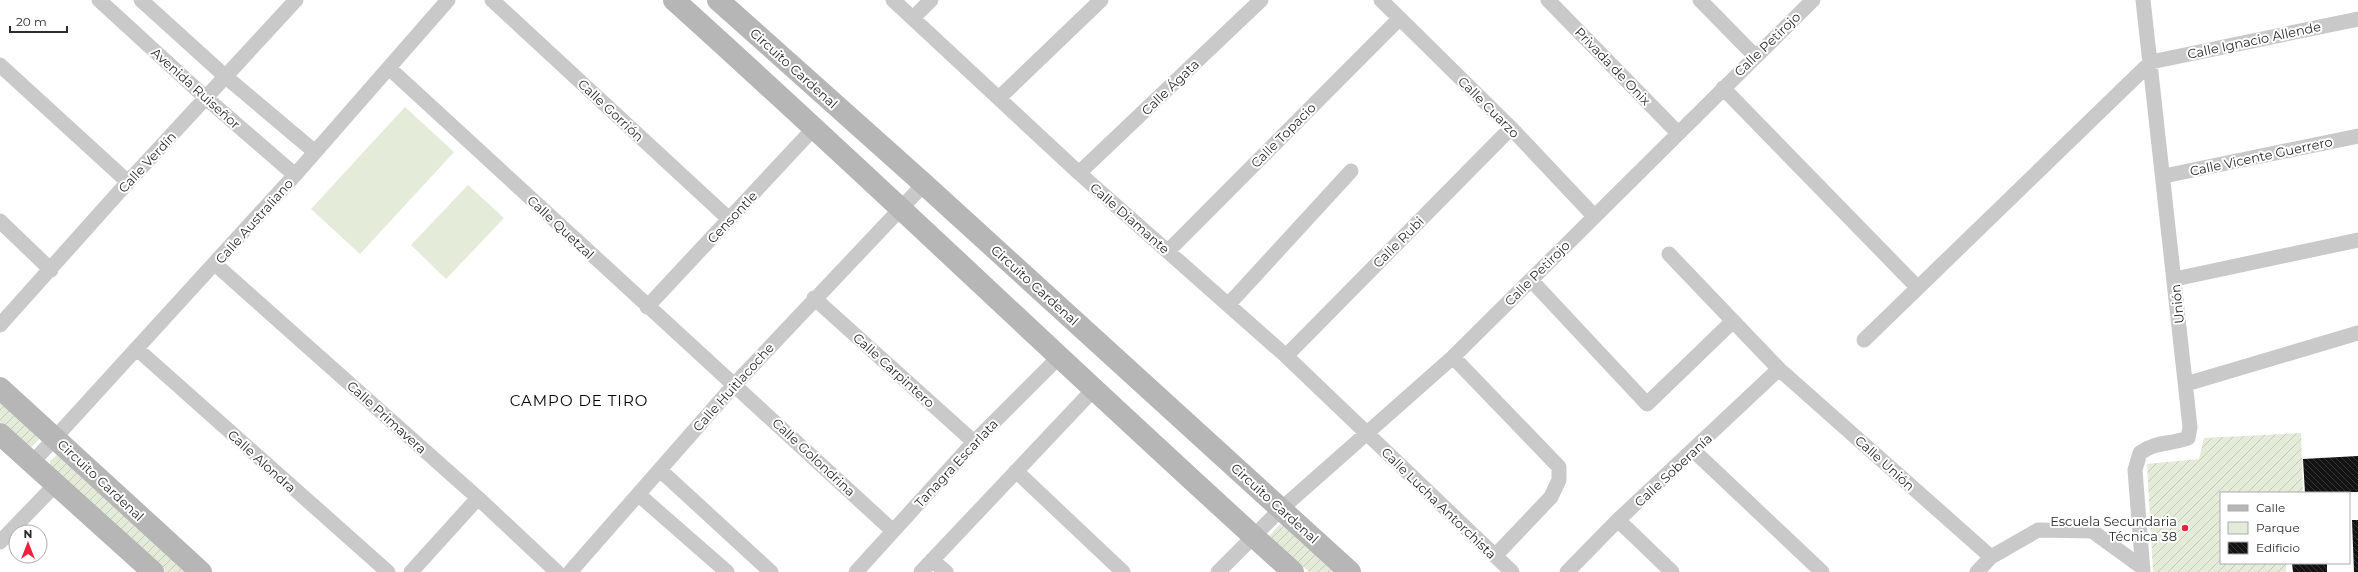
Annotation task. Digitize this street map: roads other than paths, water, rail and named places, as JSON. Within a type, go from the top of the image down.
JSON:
[{"type":"street","name":"Avenida Ruiseñor","points":[[99,0],[206,98],[295,175]]},
{"type":"street","points":[[141,0],[226,77],[315,152]]},
{"type":"street","name":"Calle Verdín","points":[[0,325],[51,270],[128,182],[296,0]]},
{"type":"street","name":"Calle Australiano","points":[[32,463],[295,175],[448,0]]},
{"type":"street","name":"Calle Gorrión","points":[[492,0],[730,220]]},
{"type":"street","points":[[674,0],[815,127],[1093,390],[1293,572]]},
{"type":"street","name":"Circuito Cardenal","points":[[718,0],[924,184],[1350,572]]},
{"type":"street","name":"Calle Diamante","points":[[894,0],[1079,173],[1286,356],[1367,434]]},
{"type":"street","points":[[913,18],[931,0]]},
{"type":"street","points":[[999,98],[1101,0]]},
{"type":"street","name":"Calle Ágata","points":[[1079,173],[1261,0]]},
{"type":"street","name":"Calle Cuarzo","points":[[1381,0],[1511,128],[1594,216]]},
{"type":"street","name":"Privada de Onix","points":[[1548,0],[1678,133]]},
{"type":"street","points":[[1700,0],[1755,56]]},
{"type":"street","name":"Calle Petirojo","points":[[1218,572],[1281,509],[1453,357],[1813,0]]},
{"type":"street","name":"Unión","points":[[2143,0],[2164,176],[2190,428],[2188,438],[2176,442],[2152,445],[2140,454],[2135,470],[2143,570]]},
{"type":"street","name":"Calle Topacio","points":[[1168,251],[1399,19]]},
{"type":"street","name":"Calle Ignacio Allende","points":[[2151,62],[2358,19]]},
{"type":"street","points":[[1864,340],[2151,62]]},
{"type":"street","points":[[0,65],[128,182]]},
{"type":"street","name":"Calle Quetzal","points":[[389,68],[647,307],[735,384]]},
{"type":"street","points":[[1723,88],[1917,287]]},
{"type":"street","name":"Censontle","points":[[647,307],[730,220],[815,127]]},
{"type":"street","name":"Calle Rubi","points":[[1286,356],[1511,128]]},
{"type":"street","name":"Calle Vicente Guerrero","points":[[2164,176],[2358,136]]},
{"type":"street","points":[[1228,305],[1351,171]]},
{"type":"street","name":"Calle Huitlacoche","points":[[570,572],[735,384],[814,298],[924,184]]},
{"type":"street","points":[[0,221],[51,270]]},
{"type":"street","points":[[2175,279],[2358,240]]},
{"type":"street","name":"Calle Unión","points":[[1669,254],[1732,322],[1779,369],[1991,557]]},
{"type":"street","name":"Calle Primavera","points":[[215,264],[478,498],[557,572]]},
{"type":"street","points":[[1530,280],[1647,404],[1732,322]]},
{"type":"street","name":"Calle Carpintero","points":[[814,298],[974,442]]},
{"type":"street","points":[[2186,384],[2358,333]]},
{"type":"street","name":"Calle Alondra","points":[[137,349],[388,572]]},
{"type":"street","name":"Tanagra Escarlata","points":[[856,572],[974,442],[1059,357]]},
{"type":"street","points":[[1453,357],[1559,467],[1559,480],[1551,497],[1495,556]]},
{"type":"street","name":"Calle Soberanía","points":[[1567,572],[1618,520],[1694,451],[1779,369]]},
{"type":"street","name":"Calle Golondrina","points":[[735,384],[893,531]]},
{"type":"street","name":"Circuito Cardenal","points":[[0,388],[201,572]]},
{"type":"street","points":[[921,572],[1093,390]]},
{"type":"street","points":[[0,434],[153,572]]},
{"type":"street","name":"Calle Lucha Antorchista","points":[[1367,434],[1512,572]]},
{"type":"street","points":[[1694,451],[1822,572]]},
{"type":"street","points":[[660,470],[771,572]]},
{"type":"street","points":[[1016,471],[1123,572]]},
{"type":"street","points":[[0,542],[56,484]]},
{"type":"street","points":[[639,495],[727,572]]},
{"type":"street","points":[[411,572],[478,498]]},
{"type":"street","points":[[1618,520],[1672,572]]},
{"type":"street","points":[[1977,572],[1991,557],[2038,530],[2092,532],[2143,570]]},
{"type":"street","points":[[932,560],[946,572]]},
{"type":"place","name":"Escuela Secundaria Técnica 38","points":[[2185,528]]},
{"type":"district","name":"CAMPO DE TIRO","points":[[579,401]]}]
